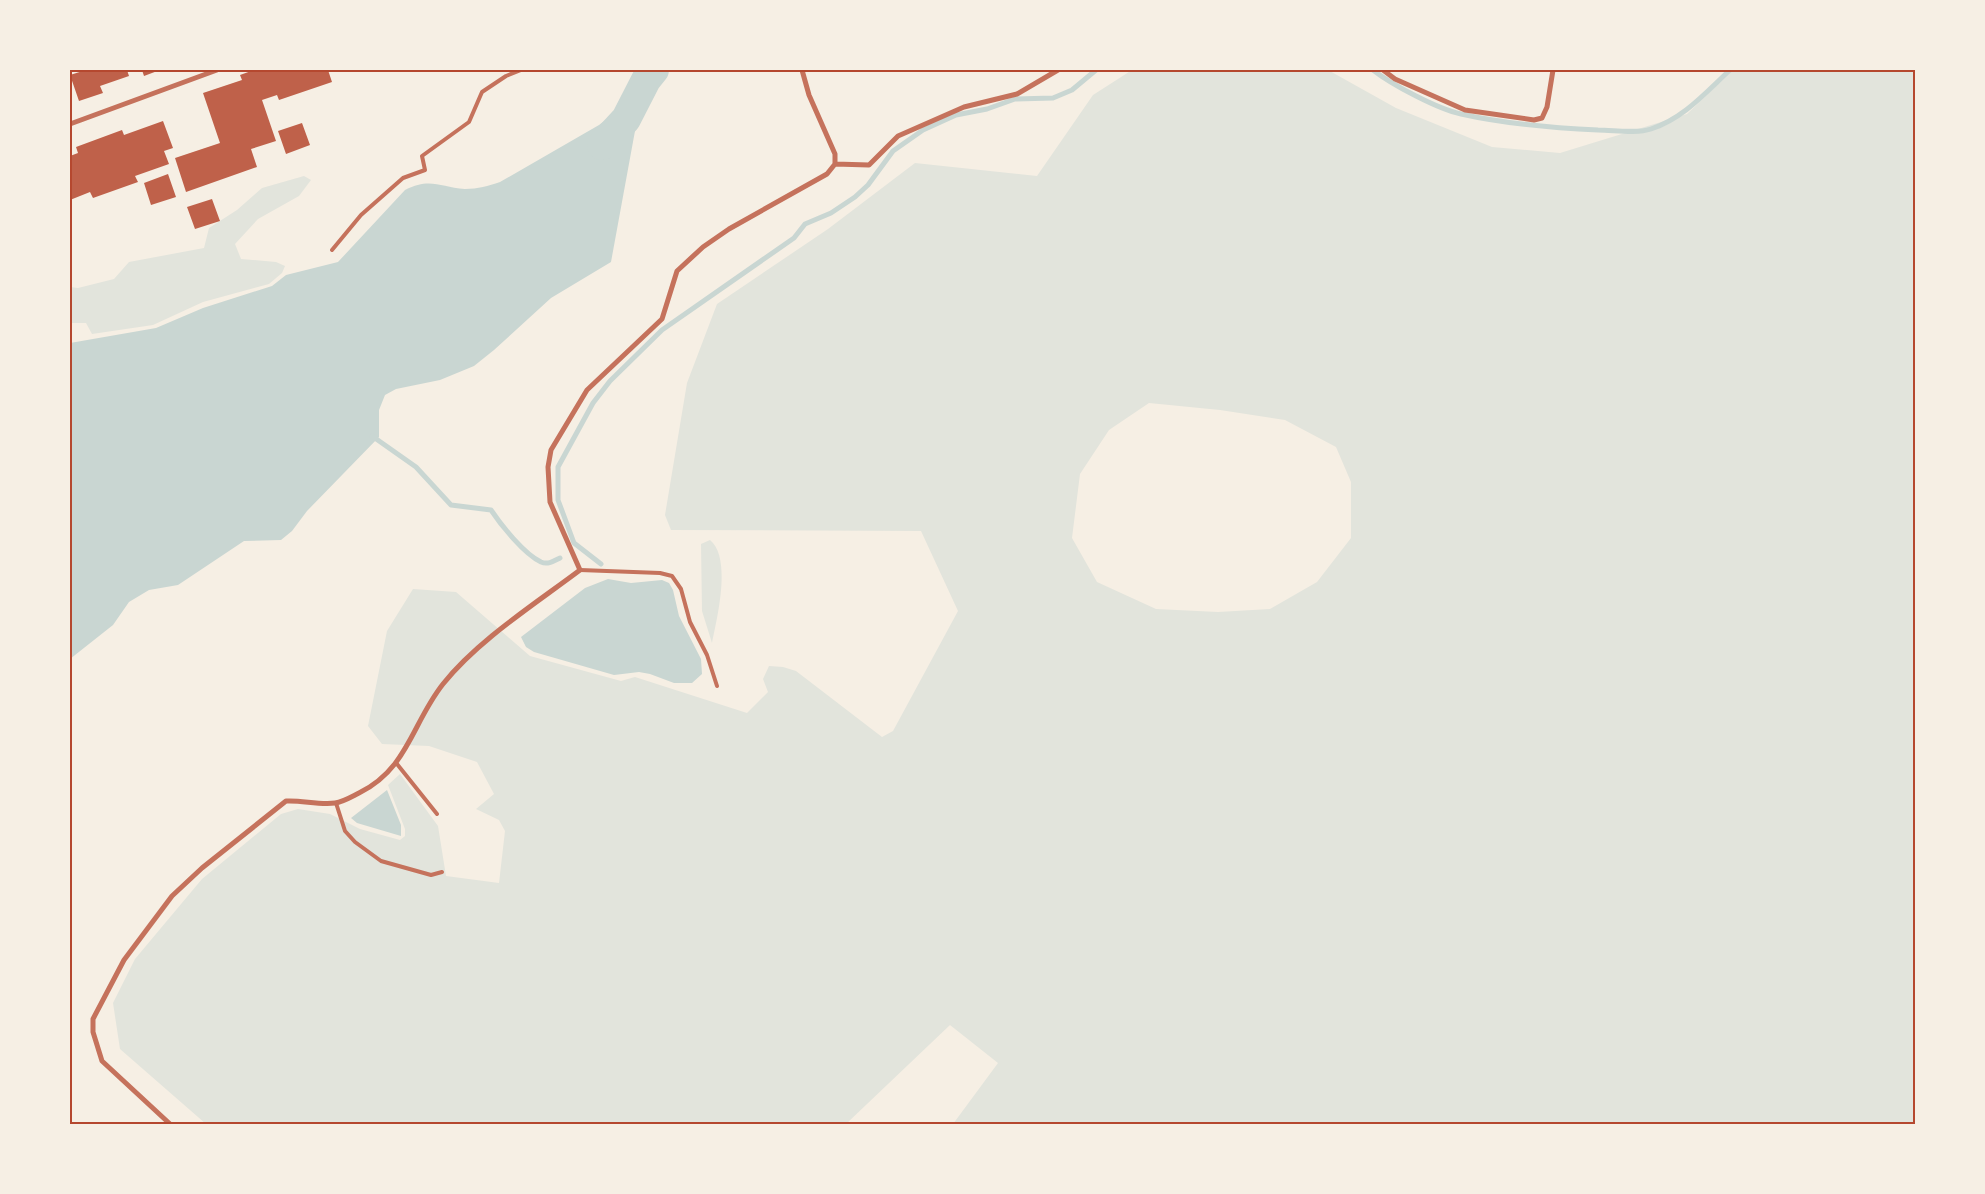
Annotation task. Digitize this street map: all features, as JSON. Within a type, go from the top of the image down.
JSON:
[{"type":"street","points":[[70,124],[203,72],[217,70]]},
{"type":"street","points":[[170,1124],[102,1061],[93,1032],[93,1019],[98,1006],[136,941],[172,896],[202,868],[286,801],[300,800],[336,803],[368,788],[396,764],[443,684],[472,654],[580,570],[550,502],[548,468],[551,450],[587,390],[662,319],[677,271],[703,247],[730,229],[827,174],[834,164],[834,154],[809,95],[802,70]]},
{"type":"street","points":[[834,164],[869,165],[898,136],[964,106],[1017,94],[1058,70]]},
{"type":"street","points":[[1383,70],[1395,79],[1465,110],[1534,120],[1542,118],[1547,106],[1553,70]]},
{"type":"lane","points":[[332,250],[361,215],[403,178],[426,170],[422,156],[469,122],[482,92],[506,76],[521,70]]},
{"type":"lane","points":[[580,570],[660,573],[672,576],[681,589],[690,622],[707,655],[717,686]]},
{"type":"lane","points":[[396,764],[437,814]]},
{"type":"lane","points":[[336,803],[345,831],[355,842],[381,861],[431,875],[442,872]]},
{"type":"shaded area","points":[[1132,70],[1328,70],[1396,108],[1492,147],[1560,153],[1687,114],[1733,70],[1915,70],[1915,1124],[953,1124],[998,1063],[950,1025],[846,1124],[206,1124],[120,1049],[113,1003],[135,959],[202,879],[281,814],[298,809],[330,814],[360,829],[400,840],[405,836],[405,829],[388,785],[400,774],[438,826],[446,876],[499,883],[505,831],[499,820],[476,809],[494,794],[477,762],[429,746],[382,744],[368,726],[387,631],[413,589],[456,592],[530,656],[621,681],[635,677],[747,713],[768,692],[763,679],[769,666],[783,667],[796,671],[882,737],[893,731],[958,611],[921,531],[671,530],[665,515],[687,383],[717,304],[828,229],[915,163],[1037,176],[1093,95]],"holes":[[[1149,403],[1220,410],[1285,420],[1336,447],[1351,482],[1351,538],[1317,582],[1270,609],[1218,612],[1156,609],[1097,582],[1072,538],[1080,474],[1109,430]]]},
{"type":"shaded area","points":[[619,110],[637,120],[611,262],[551,298],[474,366],[440,380],[396,389],[385,395],[379,410],[379,437],[307,511],[292,531],[281,540],[244,541],[178,585],[149,590],[129,602],[113,625],[70,659],[70,343],[156,328],[203,308],[272,286],[286,275],[338,262],[405,190],[428,183],[465,189],[483,187],[500,182],[599,125]]},
{"type":"shaded area","points":[[304,176],[311,180],[299,196],[258,219],[235,244],[241,259],[276,262],[285,266],[282,273],[269,284],[203,302],[153,325],[92,334],[86,323],[70,323],[70,287],[78,288],[114,279],[129,262],[204,248],[209,228],[237,210],[262,188]]},
{"type":"shaded area","points":[[710,540],[717,549],[722,574],[712,643],[702,611],[701,544]]},
{"type":"shaded area","points":[[608,579],[631,583],[662,580],[669,583],[673,590],[679,616],[701,659],[702,674],[692,683],[674,683],[639,672],[614,675],[534,652],[526,647],[521,637],[585,588]]},
{"type":"shaded area","points":[[387,790],[401,825],[401,836],[357,823],[351,818]]},
{"type":"building","points":[[86,70],[127,70],[129,76],[100,86],[103,93],[79,101],[70,75]]},
{"type":"building","points":[[142,70],[160,70],[144,76]]},
{"type":"building","points":[[254,70],[328,70],[332,82],[279,100],[277,95],[262,100],[276,141],[251,149],[257,167],[186,192],[175,158],[220,143],[203,93],[242,80],[240,75]]},
{"type":"building","points":[[163,121],[173,148],[164,151],[169,164],[135,176],[138,182],[93,198],[90,192],[70,200],[70,156],[78,153],[76,147],[122,130],[124,135]]},
{"type":"building","points":[[302,123],[310,145],[286,154],[278,131]]},
{"type":"building","points":[[168,174],[176,197],[151,205],[144,183]]},
{"type":"building","points":[[212,199],[220,221],[195,229],[187,207]]},
{"type":"waterway","points":[[602,145],[626,119],[646,80],[654,70]]},
{"type":"waterway","points":[[601,564],[574,543],[558,500],[558,467],[593,403],[610,381],[662,330],[794,238],[805,224],[831,213],[855,197],[868,185],[893,151],[923,130],[956,115],[987,109],[1015,99],[1053,98],[1072,90],[1096,70]]},
{"type":"waterway","points":[[1373,70],[1415,96],[1461,114],[1529,125],[1632,132],[1651,129],[1684,112],[1730,70]]},
{"type":"waterway","points":[[372,436],[416,467],[451,505],[491,510],[513,539],[534,558],[546,563],[560,558]]}]
